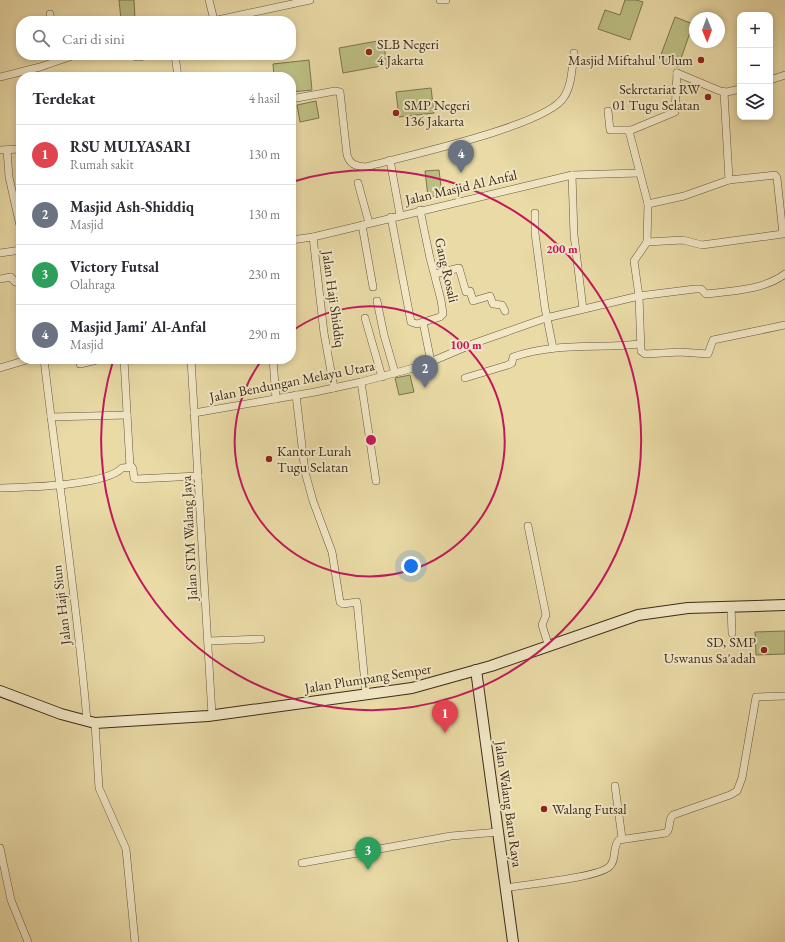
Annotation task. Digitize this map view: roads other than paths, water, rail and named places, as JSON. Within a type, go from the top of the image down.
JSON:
[{"type":"main road","name":"Jalan Plumpang Semper","points":[[0,691],[61,714],[91,722],[138,722],[212,715],[412,688],[549,647],[638,615],[688,608],[785,605]]},
{"type":"main road","name":"Jalan Walang Baru Raya","points":[[476,670],[513,942]]},
{"type":"street","points":[[209,0],[212,16]]},
{"type":"street","points":[[239,16],[310,0]]},
{"type":"street","points":[[440,0],[446,0]]},
{"type":"street","points":[[296,98],[338,91],[340,95],[349,161],[356,166],[365,167],[457,143],[536,118],[558,104],[564,98],[569,87],[574,53]]},
{"type":"street","points":[[0,77],[51,60]]},
{"type":"street","points":[[176,60],[177,72]]},
{"type":"street","points":[[608,112],[610,130],[630,130],[675,112],[676,73],[724,92],[737,90]]},
{"type":"street","points":[[773,79],[785,75]]},
{"type":"street","points":[[724,92],[729,180]]},
{"type":"street","points":[[630,130],[639,173],[648,204],[647,242],[634,259],[639,296],[641,351],[645,354],[686,352],[707,354],[713,340],[785,325]]},
{"type":"street","points":[[16,149],[3,150],[16,210]]},
{"type":"street","points":[[390,160],[400,215]]},
{"type":"street","name":"Jalan Masjid Al Anfal","points":[[296,239],[313,237],[420,210],[572,175],[639,173]]},
{"type":"street","points":[[572,175],[574,235],[583,309]]},
{"type":"street","points":[[647,242],[683,240],[702,246],[784,234],[777,178],[775,175],[729,180],[684,196],[648,204]]},
{"type":"street","points":[[358,183],[373,287]]},
{"type":"street","name":"Gang Rosali","points":[[420,210],[443,314],[440,317],[423,322]]},
{"type":"street","points":[[535,212],[535,233],[546,318],[553,348]]},
{"type":"street","points":[[391,217],[411,322],[417,324],[423,322],[431,362]]},
{"type":"street","name":"Jalan Haji Shiddiq","points":[[313,237],[324,333],[334,388]]},
{"type":"street","points":[[0,253],[16,251]]},
{"type":"street","points":[[435,274],[460,268],[466,292],[470,291],[473,301],[490,296],[493,304],[502,304],[505,311]]},
{"type":"street","name":"Jalan Bendungan Melayu Utara","points":[[194,413],[296,396],[395,373],[431,362],[475,343],[546,318],[583,309],[639,296],[695,289],[701,289],[706,294],[732,291],[771,283],[785,274]]},
{"type":"street","points":[[0,279],[11,277],[16,282]]},
{"type":"street","points":[[377,302],[384,335],[395,373]]},
{"type":"street","points":[[365,318],[382,376]]},
{"type":"street","points":[[465,378],[508,365],[512,363],[513,357],[553,348],[618,347],[640,344]]},
{"type":"street","points":[[0,368],[16,363]]},
{"type":"street","name":"Jalan Haji Siun","points":[[45,364],[99,788],[126,849],[135,942]]},
{"type":"street","points":[[124,364],[130,467],[133,469],[134,478],[198,476]]},
{"type":"street","name":"Jalan STM Walang Jaya","points":[[191,364],[212,715]]},
{"type":"street","points":[[273,364],[276,399]]},
{"type":"street","points":[[361,382],[376,480]]},
{"type":"street","points":[[296,396],[305,472],[318,518],[332,552],[340,602],[343,604],[357,602],[366,694]]},
{"type":"street","points":[[51,417],[127,415]]},
{"type":"street","points":[[0,488],[61,485],[90,480],[118,472],[122,468],[130,467]]},
{"type":"street","points":[[528,526],[546,615],[542,625],[549,647]]},
{"type":"street","points":[[731,606],[732,633]]},
{"type":"street","points":[[208,641],[261,639]]},
{"type":"street","points":[[506,888],[591,874],[608,868],[612,863],[616,843],[622,838],[666,833],[669,829],[669,819],[673,815],[730,795],[736,791],[742,778],[756,697],[785,696]]},
{"type":"street","points":[[615,786],[622,838]]},
{"type":"street","points":[[302,863],[452,836],[499,832]]},
{"type":"street","points":[[0,848],[8,878],[10,900],[28,942]]},
{"type":"place","name":"SLB Negeri 4 Jakarta","points":[[369,52]]},
{"type":"place","name":"Masjid Miftahul 'Ulum","points":[[701,60]]},
{"type":"place","name":"Sekretariat RW 01 Tugu Selatan","points":[[708,97]]},
{"type":"place","name":"SMP Negeri 136 Jakarta","points":[[396,113]]},
{"type":"place","name":"Masjid Jami' Al-Anfal","points":[[461,173]]},
{"type":"place","name":"Masjid Ash-Shiddiq","points":[[425,388]]},
{"type":"place","name":"Kantor Lurah Tugu Selatan","points":[[269,459]]},
{"type":"place","name":"SD, SMP Uswanus Sa'adah","points":[[764,650]]},
{"type":"place","name":"RSU MULYASARI","points":[[445,733]]},
{"type":"place","name":"Walang Futsal","points":[[544,809]]},
{"type":"place","name":"Victory Futsal","points":[[368,870]]}]
